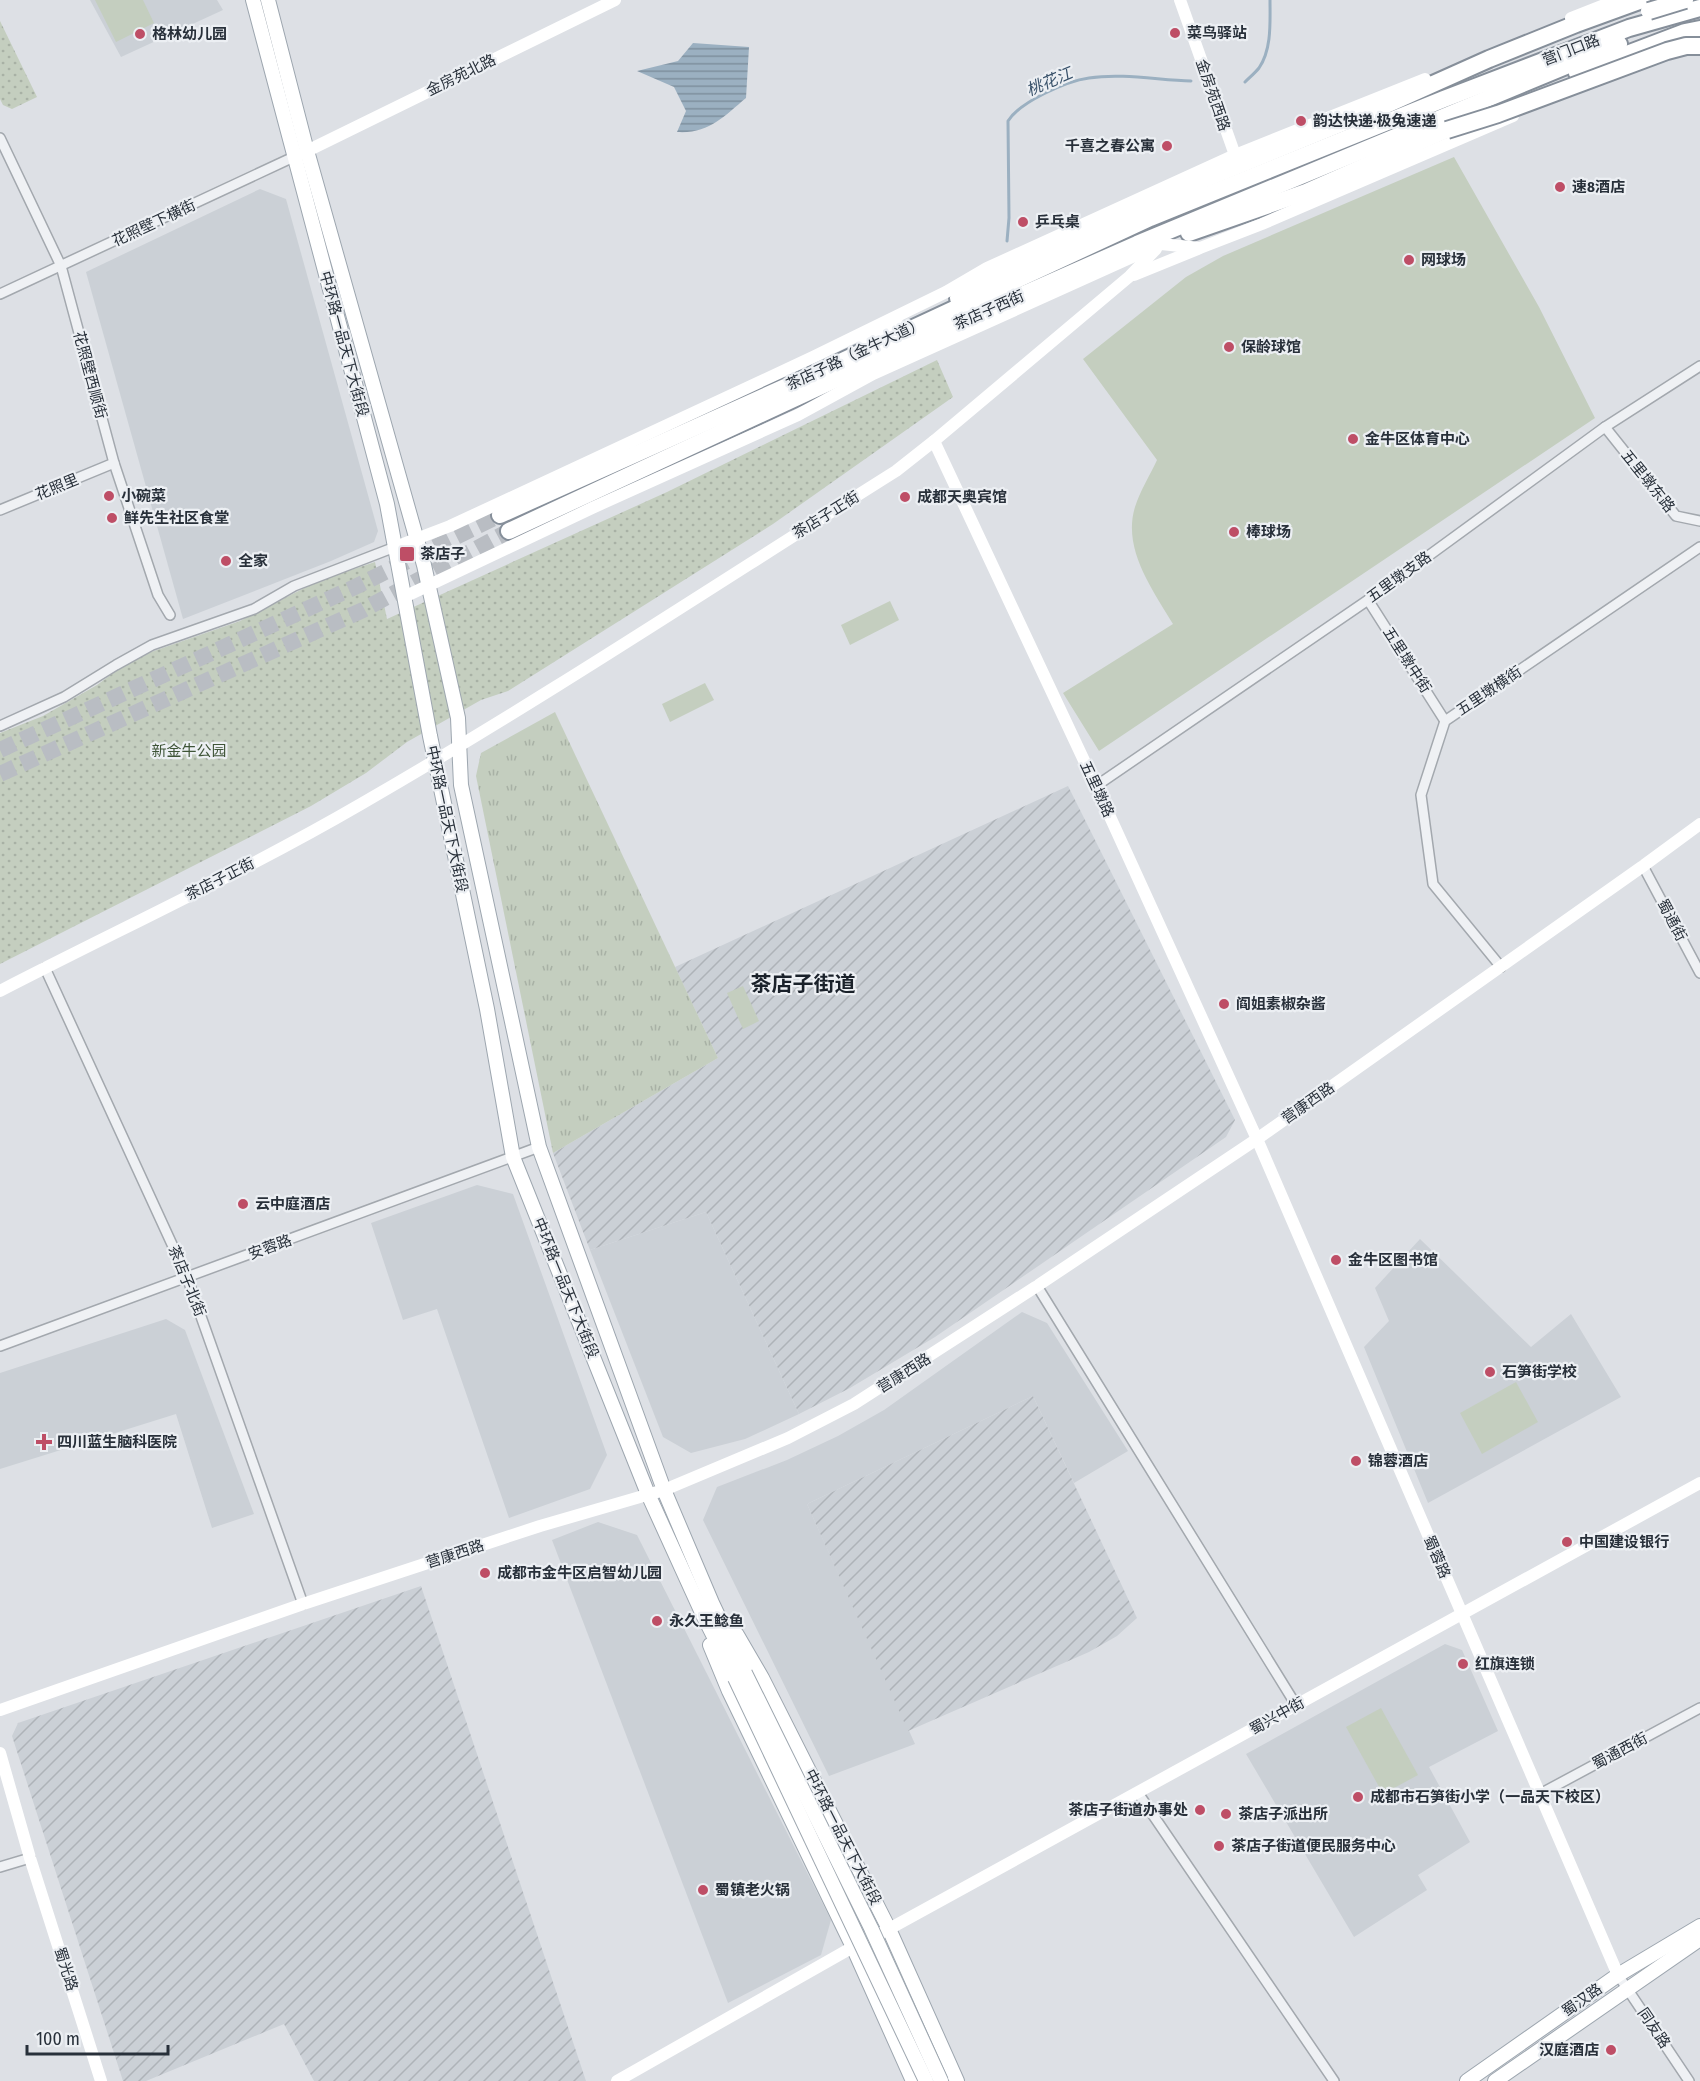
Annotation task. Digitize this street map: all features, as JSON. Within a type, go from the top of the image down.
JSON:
[{"type":"highway","points":[[928,320],[971,288],[1015,265],[1203,180],[1384,106],[1489,59],[1642,0]]},
{"type":"highway","points":[[1384,106],[1589,30],[1685,0]]},
{"type":"highway","name":"营门口路","points":[[1444,99],[1629,28],[1700,8]]},
{"type":"highway","points":[[1159,239],[1306,192],[1447,130],[1514,97],[1685,32],[1696,24]]},
{"type":"highway","name":"营门口路","points":[[1476,103],[1629,39],[1696,24]]},
{"type":"highway","points":[[1447,130],[1509,110],[1667,51],[1686,46],[1700,46]]},
{"type":"highway","name":"茶店子路（金牛大道）","points":[[500,515],[825,369],[1150,218],[1444,99]]},
{"type":"highway","name":"茶店子西街","points":[[509,531],[927,337],[1476,103]]},
{"type":"main road","name":"中环路一品天下大街段","points":[[253,0],[417,539],[458,718],[461,785],[539,1147],[664,1490],[740,1676]]},
{"type":"main road","name":"中环路一品天下大街段","points":[[268,0],[301,154],[387,504],[435,759],[487,1009],[513,1156],[648,1494],[704,1617],[740,1676]]},
{"type":"main road","name":"中环路一品天下大街段","points":[[712,1603],[737,1635],[762,1678],[889,1929],[957,2081]]},
{"type":"main road","name":"中环路一品天下大街段","points":[[704,1617],[712,1652],[729,1691],[853,1947],[914,2081]]},
{"type":"main road","points":[[740,1676],[926,2081]]},
{"type":"main road","points":[[740,1676],[871,1928],[941,2081]]},
{"type":"main road","name":"蜀汉路","points":[[1467,2081],[1618,1975],[1700,1926]]},
{"type":"main road","name":"蜀汉路","points":[[1495,2081],[1700,1939]]},
{"type":"street","name":"金房苑北路","points":[[301,154],[615,0]]},
{"type":"street","name":"金房苑西路","points":[[1180,0],[1235,155]]},
{"type":"street","points":[[825,369],[987,268],[1235,155],[1413,84],[1594,4],[1617,0]]},
{"type":"street","points":[[1657,0],[1682,5],[1700,0]]},
{"type":"street","points":[[1130,276],[1262,224],[1524,112],[1700,46]]},
{"type":"street","name":"花照壁西顺街","points":[[0,138],[62,266],[114,463],[158,595],[170,615]]},
{"type":"street","name":"花照壁下横街","points":[[0,294],[301,154]]},
{"type":"street","points":[[405,597],[798,414],[873,374],[1159,239],[1200,248]]},
{"type":"street","name":"茶店子正街","points":[[0,991],[359,805],[583,670],[896,471],[1130,276],[1159,239]]},
{"type":"street","points":[[0,726],[64,697],[152,645],[254,609],[294,586],[459,522],[946,292]]},
{"type":"street","name":"五里墩支路","points":[[1096,786],[1368,600],[1605,427],[1700,366]]},
{"type":"street","name":"五里墩东路","points":[[1605,427],[1676,516],[1700,521]]},
{"type":"street","name":"五里墩路","points":[[934,441],[1096,786],[1257,1138]]},
{"type":"street","name":"花照里","points":[[0,510],[114,463]]},
{"type":"street","name":"五里墩横街","points":[[1501,967],[1433,884],[1421,795],[1445,721],[1700,547]]},
{"type":"street","name":"五里墩中街","points":[[1368,600],[1445,721]]},
{"type":"street","name":"营康西路","points":[[0,1710],[303,1604],[540,1526],[664,1490],[788,1438],[854,1404],[1037,1286],[1257,1138],[1700,824]]},
{"type":"street","name":"蜀通街","points":[[1643,866],[1700,973]]},
{"type":"street","name":"茶店子北街","points":[[45,968],[187,1277],[303,1604]]},
{"type":"street","name":"蜀蓉路","points":[[1257,1138],[1618,1975]]},
{"type":"street","name":"安蓉路","points":[[0,1346],[539,1147]]},
{"type":"street","points":[[1037,1286],[1296,1705]]},
{"type":"street","name":"蜀兴中街","points":[[617,2081],[853,1947],[1138,1793],[1700,1483]]},
{"type":"street","name":"蜀通西街","points":[[1540,1794],[1700,1708]]},
{"type":"street","name":"蜀光路","points":[[0,1753],[30,1858],[102,2081]]},
{"type":"street","points":[[1138,1793],[1334,2081]]},
{"type":"street","points":[[0,1867],[30,1858]]},
{"type":"street","name":"同友路","points":[[1618,1975],[1689,2081]]},
{"type":"shaded area","name":"格林幼儿园","points":[[90,0],[217,0],[223,10],[121,57]]},
{"type":"shaded area","points":[[260,189],[286,199],[378,531],[374,542],[183,619],[86,272]]},
{"type":"shaded area","points":[[1068,786],[1235,1120],[1226,1137],[935,1337],[850,1388],[799,1414],[706,1212],[590,1250],[553,1153],[718,1058],[675,967]]},
{"type":"shaded area","points":[[477,1185],[513,1194],[607,1455],[590,1489],[509,1518],[437,1309],[403,1320],[371,1223]]},
{"type":"shaded area","points":[[706,1212],[799,1414],[745,1439],[691,1453],[663,1437],[590,1250]]},
{"type":"shaded area","name":"石笋街学校","points":[[1420,1239],[1531,1347],[1571,1314],[1621,1397],[1428,1503],[1364,1347],[1389,1321],[1375,1288]]},
{"type":"shaded area","points":[[1022,1312],[1047,1323],[1128,1451],[1074,1483],[1033,1396],[807,1504],[915,1744],[829,1776],[703,1520],[717,1487],[787,1460],[838,1436],[884,1410]]},
{"type":"shaded area","name":"四川蓝生脑科医院","points":[[166,1319],[185,1330],[254,1514],[212,1528],[176,1414],[0,1469],[0,1373]]},
{"type":"shaded area","points":[[1033,1396],[1137,1618],[1117,1636],[1089,1652],[908,1731],[807,1504]]},
{"type":"shaded area","points":[[598,1522],[637,1535],[831,1920],[821,1955],[728,2003],[552,1540]]},
{"type":"shaded area","points":[[421,1586],[586,2081],[314,2081],[284,2024],[146,2081],[123,2081],[12,1736],[18,1723]]},
{"type":"shaded area","name":"成都市石笋街小学（一品天下校区）","points":[[1445,1644],[1462,1650],[1498,1731],[1429,1767],[1470,1842],[1418,1875],[1427,1890],[1354,1937],[1246,1754]]},
{"type":"green space","points":[[95,0],[143,0],[154,23],[116,42]]},
{"type":"green space","points":[[0,21],[37,97],[12,109],[3,105],[0,99]]},
{"type":"green space","name":"金牛区体育中心","points":[[1454,157],[1539,307],[1595,418],[1099,751],[1063,693],[1173,624],[1142,568],[1133,538],[1132,523],[1135,507],[1157,460],[1083,359],[1186,277],[1223,256]]},
{"type":"green space","name":"新金牛公园","points":[[937,360],[953,397],[773,524],[508,691],[481,700],[407,742],[366,773],[311,806],[0,964],[0,733],[43,716],[97,685],[117,670],[151,652],[240,621],[318,581],[375,562],[387,619],[667,492]]},
{"type":"green space","points":[[890,601],[899,620],[850,645],[841,625]]},
{"type":"green space","points":[[705,683],[714,700],[670,722],[662,704]]},
{"type":"green space","points":[[555,712],[718,1058],[553,1153],[476,776],[481,753]]},
{"type":"green space","points":[[743,986],[759,1021],[743,1029],[727,993]]},
{"type":"green space","points":[[1516,1382],[1538,1422],[1482,1454],[1460,1413]]},
{"type":"green space","points":[[1381,1708],[1418,1775],[1383,1794],[1346,1727]]},
{"type":"water","points":[[693,43],[749,47],[746,98],[707,127],[688,132],[677,132],[686,111],[674,87],[637,71],[678,61]]},
{"type":"waterway","name":"桃花江","points":[[1245,82],[1259,68],[1266,52],[1270,0]]},
{"type":"waterway","name":"桃花江","points":[[1007,241],[1009,218],[1008,121],[1022,107],[1068,83],[1089,78],[1127,76],[1191,81]]},
{"type":"tunnel","points":[[0,750],[357,586],[500,515]]},
{"type":"tunnel","points":[[0,774],[363,610],[509,531]]},
{"type":"place","name":"菜鸟驿站","points":[[1175,33]]},
{"type":"place","name":"格林幼儿园","points":[[140,34]]},
{"type":"place","name":"韵达快递·极兔速递","points":[[1301,121]]},
{"type":"place","name":"千喜之春公寓","points":[[1167,146]]},
{"type":"place","name":"速8酒店","points":[[1560,187]]},
{"type":"place","name":"乒乓桌","points":[[1023,222]]},
{"type":"place","name":"网球场","points":[[1409,260]]},
{"type":"place","name":"保龄球馆","points":[[1229,347]]},
{"type":"place","name":"金牛区体育中心","points":[[1353,439]]},
{"type":"place","name":"小碗菜","points":[[109,496]]},
{"type":"place","name":"成都天奥宾馆","points":[[905,497]]},
{"type":"place","name":"鲜先生社区食堂","points":[[112,518]]},
{"type":"place","name":"棒球场","points":[[1234,532]]},
{"type":"place","name":"茶店子","points":[[407,554]]},
{"type":"place","name":"全家","points":[[226,561]]},
{"type":"place","name":"阎姐素椒杂酱","points":[[1224,1004]]},
{"type":"place","name":"云中庭酒店","points":[[243,1204]]},
{"type":"place","name":"金牛区图书馆","points":[[1336,1260]]},
{"type":"place","name":"石笋街学校","points":[[1490,1372]]},
{"type":"place","name":"四川蓝生脑科医院","points":[[44,1442]]},
{"type":"place","name":"锦蓉酒店","points":[[1356,1461]]},
{"type":"place","name":"中国建设银行","points":[[1567,1542]]},
{"type":"place","name":"成都市金牛区启智幼儿园","points":[[485,1573]]},
{"type":"place","name":"永久王鲶鱼","points":[[657,1621]]},
{"type":"place","name":"红旗连锁","points":[[1463,1664]]},
{"type":"place","name":"成都市石笋街小学（一品天下校区）","points":[[1358,1797]]},
{"type":"place","name":"茶店子街道办事处","points":[[1200,1810]]},
{"type":"place","name":"茶店子派出所","points":[[1226,1814]]},
{"type":"place","name":"茶店子街道便民服务中心","points":[[1219,1846]]},
{"type":"place","name":"蜀镇老火锅","points":[[703,1890]]},
{"type":"place","name":"汉庭酒店","points":[[1611,2050]]},
{"type":"district","name":"茶店子街道","points":[[803,984]]}]
